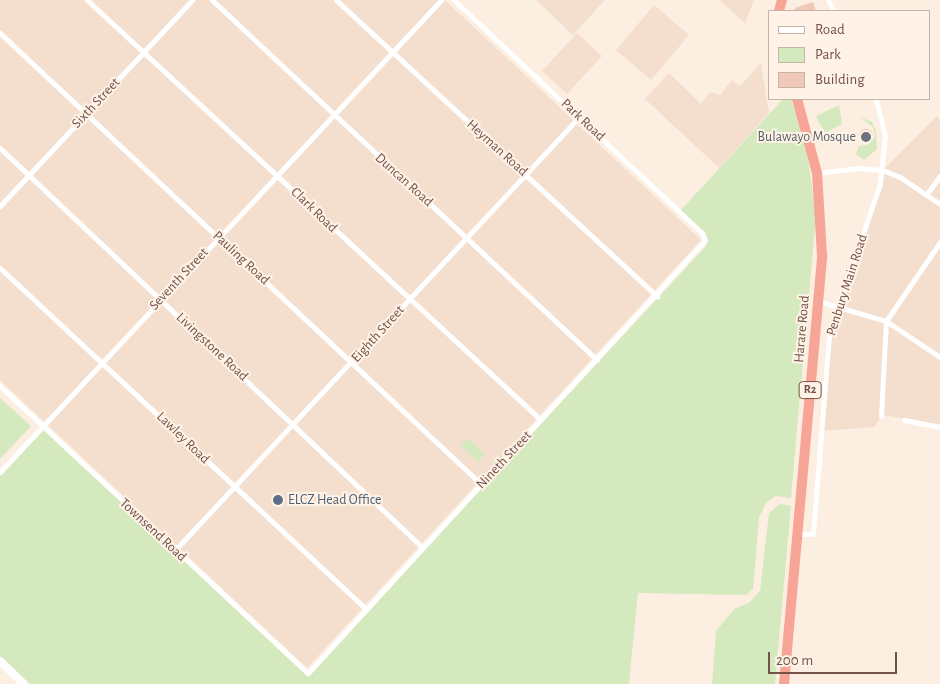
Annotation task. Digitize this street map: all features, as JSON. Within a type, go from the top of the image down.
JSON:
[{"type":"highway","name":"Harare Road","points":[[784,684],[818,301],[822,224],[816,173],[797,100]]},
{"type":"main road","points":[[0,661],[24,684]]},
{"type":"street","name":"Clark Road","points":[[87,0],[277,175],[408,300],[541,420]]},
{"type":"street","name":"Sixth Street","points":[[0,206],[192,0]]},
{"type":"street","name":"Duncan Road","points":[[212,0],[597,360]]},
{"type":"street","name":"Heyman Road","points":[[336,0],[657,296]]},
{"type":"street","name":"Seventh Street","points":[[0,472],[441,0]]},
{"type":"street","name":"Park Road","points":[[454,0],[580,116],[702,233],[704,244]]},
{"type":"street","name":"Pauling Road","points":[[0,33],[482,484]]},
{"type":"street","name":"Penbury Main Road","points":[[797,534],[813,534],[829,334],[882,170],[885,136],[876,100]]},
{"type":"street","name":"Eighth Street","points":[[175,550],[353,362],[408,300],[580,116]]},
{"type":"street","name":"Livingstone Road","points":[[0,148],[294,423],[422,547]]},
{"type":"street","points":[[816,173],[858,168],[882,170],[900,177],[940,204]]},
{"type":"street","points":[[926,195],[940,176]]},
{"type":"street","points":[[881,416],[886,321],[940,242]]},
{"type":"street","name":"Nineth Street","points":[[305,673],[704,244]]},
{"type":"street","name":"Lawley Road","points":[[0,268],[366,608]]},
{"type":"street","points":[[818,301],[838,304],[886,321],[938,355],[940,348]]},
{"type":"street","name":"Townsend Road","points":[[0,386],[305,673]]},
{"type":"street","points":[[904,420],[940,426]]},
{"type":"street","points":[[807,426],[821,428]]},
{"type":"shaded area","points":[[0,0],[445,0],[701,240],[307,668],[0,380]]},
{"type":"shaded area","points":[[536,0],[605,0],[573,35]]},
{"type":"shaded area","points":[[719,0],[754,0],[745,23]]},
{"type":"shaded area","points":[[654,5],[689,35],[651,80],[616,50]]},
{"type":"shaded area","points":[[577,33],[602,56],[567,94],[542,71]]},
{"type":"shaded area","points":[[761,63],[769,113],[719,168],[645,99],[669,73],[701,104],[710,92],[720,95],[732,80],[740,86]]},
{"type":"shaded area","points":[[937,116],[940,120],[940,425],[883,415],[874,427],[822,431],[829,334],[882,171]]},
{"type":"green space","points":[[782,100],[791,100],[808,159],[816,215],[791,498],[775,496],[766,503],[759,518],[753,589],[746,595],[638,593],[629,684],[30,684],[0,657],[0,472],[43,427],[307,676],[707,245],[706,234],[681,210]]},
{"type":"green space","points":[[839,105],[842,124],[825,133],[816,116]]},
{"type":"green space","points":[[860,117],[872,122],[876,131],[877,149],[864,160],[856,154],[859,146],[868,145],[875,136],[873,127]]},
{"type":"green space","points":[[0,398],[31,426],[0,459]]},
{"type":"green space","points":[[468,438],[485,454],[478,462],[461,446]]},
{"type":"green space","points":[[780,504],[791,506],[775,684],[712,684],[716,631],[734,609],[749,603],[760,591],[769,513]]},
{"type":"building","points":[[813,2],[816,10],[796,10],[795,8]]},
{"type":"building","name":"Bulawayo Mosque","points":[[863,129],[869,129],[873,136],[869,143],[863,143],[859,139],[859,133]]},
{"type":"place","name":"Bulawayo Mosque","points":[[866,137]]},
{"type":"place","name":"ELCZ Head Office","points":[[278,500]]}]
